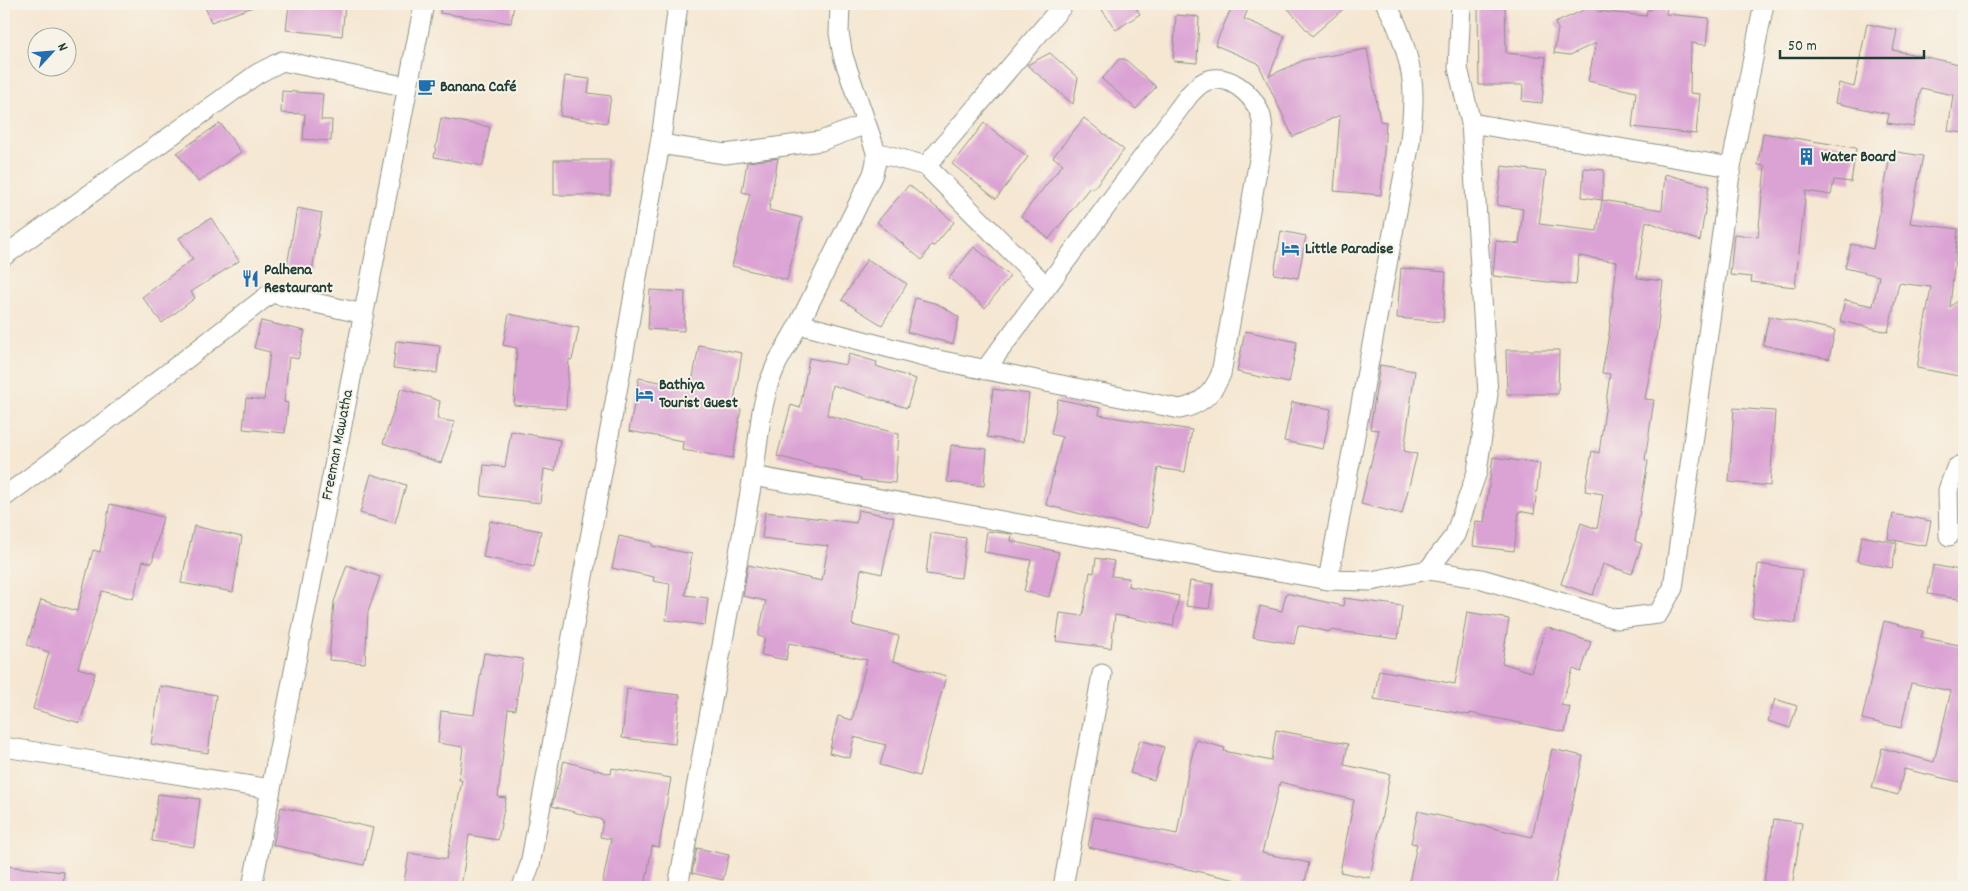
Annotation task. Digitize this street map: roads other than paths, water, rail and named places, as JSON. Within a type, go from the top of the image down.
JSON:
[{"type":"street","name":"Freeman Mawatha","points":[[252,887],[424,4]]},
{"type":"street","points":[[522,887],[530,865],[622,364],[660,144],[678,4]]},
{"type":"street","points":[[678,887],[768,385],[777,363],[799,324],[873,174],[876,162],[876,152],[844,56],[839,33],[840,4]]},
{"type":"street","points":[[926,166],[1064,4]]},
{"type":"street","points":[[1328,580],[1410,142],[1414,98],[1407,55],[1394,18],[1386,4]]},
{"type":"street","points":[[1428,570],[1455,534],[1477,472],[1488,394],[1471,122],[1458,68],[1461,4]]},
{"type":"street","points":[[753,476],[1328,580],[1371,581],[1428,570],[1482,579],[1617,619],[1658,614],[1673,588],[1731,167],[1764,4]]},
{"type":"street","points":[[4,256],[257,74],[282,62],[408,87]]},
{"type":"street","points":[[799,324],[928,358],[985,370],[1180,409],[1189,408],[1209,395],[1216,387],[1222,374],[1262,137],[1261,115],[1255,103],[1246,92],[1236,84],[1223,80],[1205,82],[1189,95],[985,370]]},
{"type":"street","points":[[1471,122],[1731,167]]},
{"type":"street","points":[[660,144],[725,154],[821,141],[866,124]]},
{"type":"street","points":[[876,152],[926,166],[1046,286]]},
{"type":"street","points":[[4,497],[271,294],[364,314]]},
{"type":"street","points":[[1949,536],[1948,490],[1956,468],[1964,464]]},
{"type":"street","points":[[1063,887],[1102,674]]},
{"type":"street","points":[[4,747],[271,788]]},
{"type":"place","name":"Banana Café","points":[[426,87]]},
{"type":"place","name":"Water Board","points":[[1807,157]]},
{"type":"place","name":"Little Paradise","points":[[1291,249]]},
{"type":"place","name":"Palhena Restaurant","points":[[250,279]]},
{"type":"place","name":"Bathiya Tourist Guest","points":[[645,394]]}]
